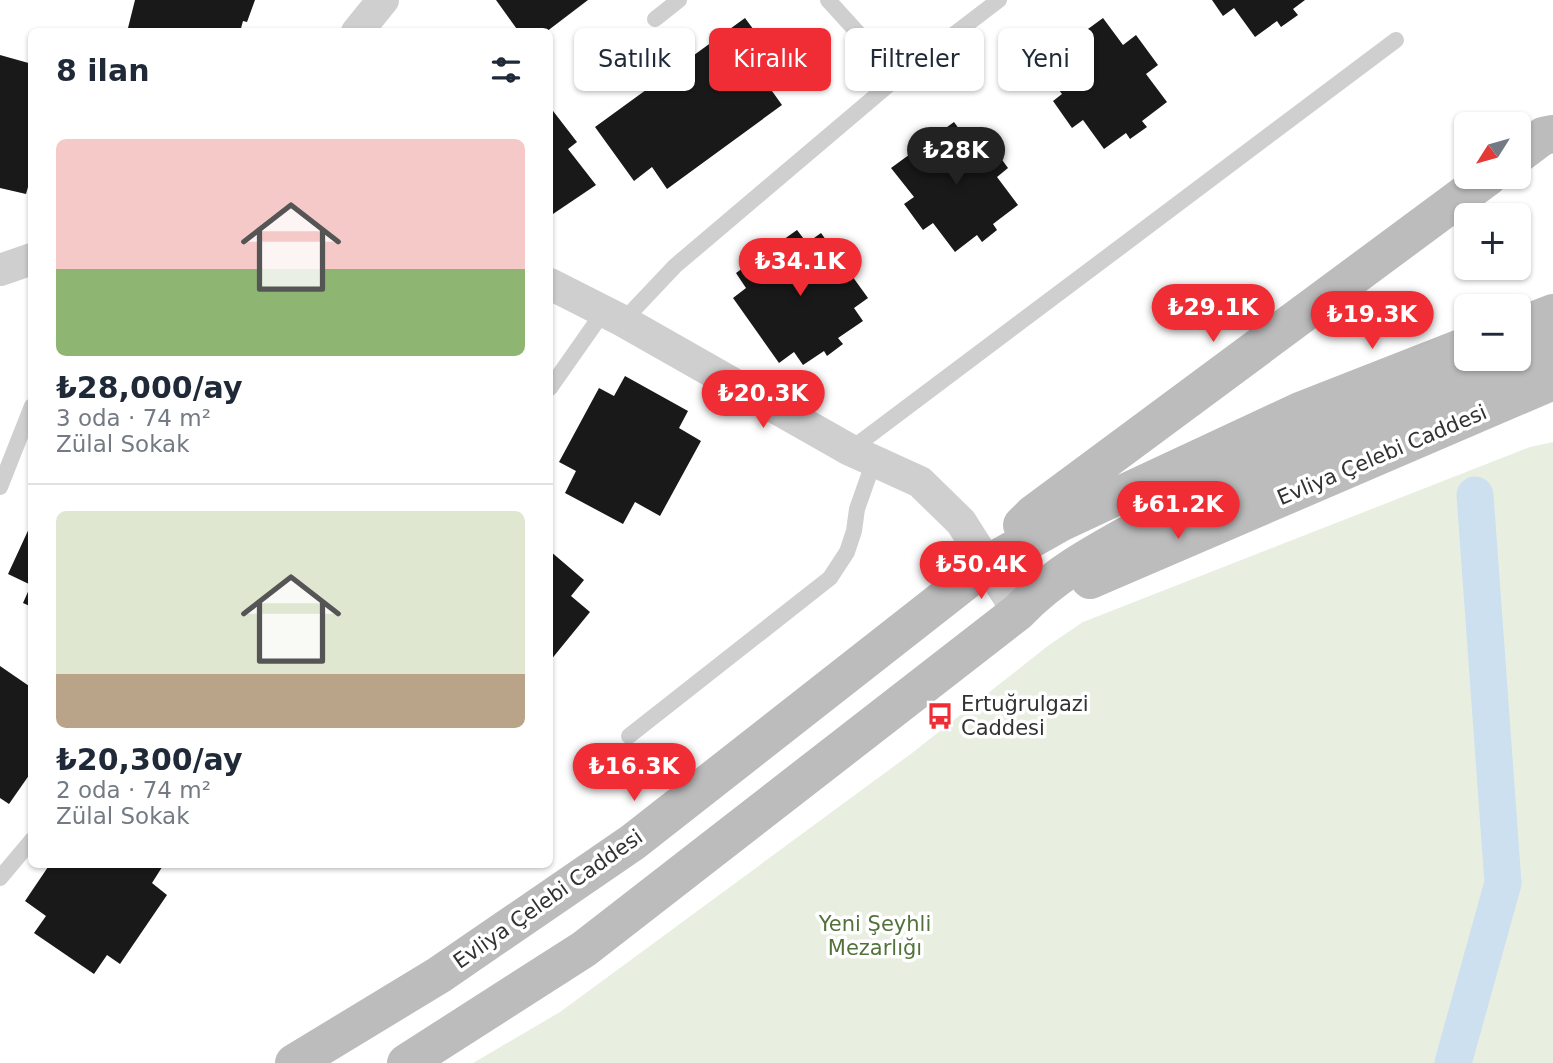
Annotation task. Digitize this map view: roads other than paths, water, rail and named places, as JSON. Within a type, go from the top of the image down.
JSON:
[{"type":"street","points":[[360,28],[383,0]]},
{"type":"street","points":[[1531,145],[1543,136],[1553,134]]},
{"type":"street","name":"Evliya Çelebi Caddesi","points":[[989,563],[1007,539],[1033,514],[1472,189]]},
{"type":"street","points":[[0,270],[28,260]]},
{"type":"street","points":[[553,286],[614,316],[862,455],[920,482],[961,522],[1018,612]]},
{"type":"street","points":[[1531,321],[1553,313]]},
{"type":"street","name":"Evliya Çelebi Caddesi","points":[[294,1063],[439,975],[633,842],[989,563],[1062,522],[1308,427],[1553,345]]},
{"type":"street","name":"Evliya Çelebi Caddesi","points":[[406,1063],[584,949],[1018,612],[1037,592],[1098,551],[1183,504],[1308,427],[1454,352]]},
{"type":"street","name":"Evliya Çelebi Caddesi","points":[[1018,612],[1553,382]]},
{"type":"lane","points":[[655,19],[679,0]]},
{"type":"lane","points":[[828,0],[853,28]]},
{"type":"lane","points":[[962,28],[999,0]]},
{"type":"lane","points":[[629,736],[830,578],[847,552],[854,531],[862,455],[1396,40]]},
{"type":"lane","points":[[553,385],[614,316],[881,91]]},
{"type":"lane","points":[[0,487],[28,416]]},
{"type":"lane","points":[[0,878],[28,845]]},
{"type":"waterway","points":[[1453,1063],[1503,883],[1475,495]]},
{"type":"place","name":"Ertuğrulgazi Caddesi","points":[[940,716]]},
{"type":"park label","name":"Yeni Şeyhli Mezarlığı","points":[[875,936]]}]
